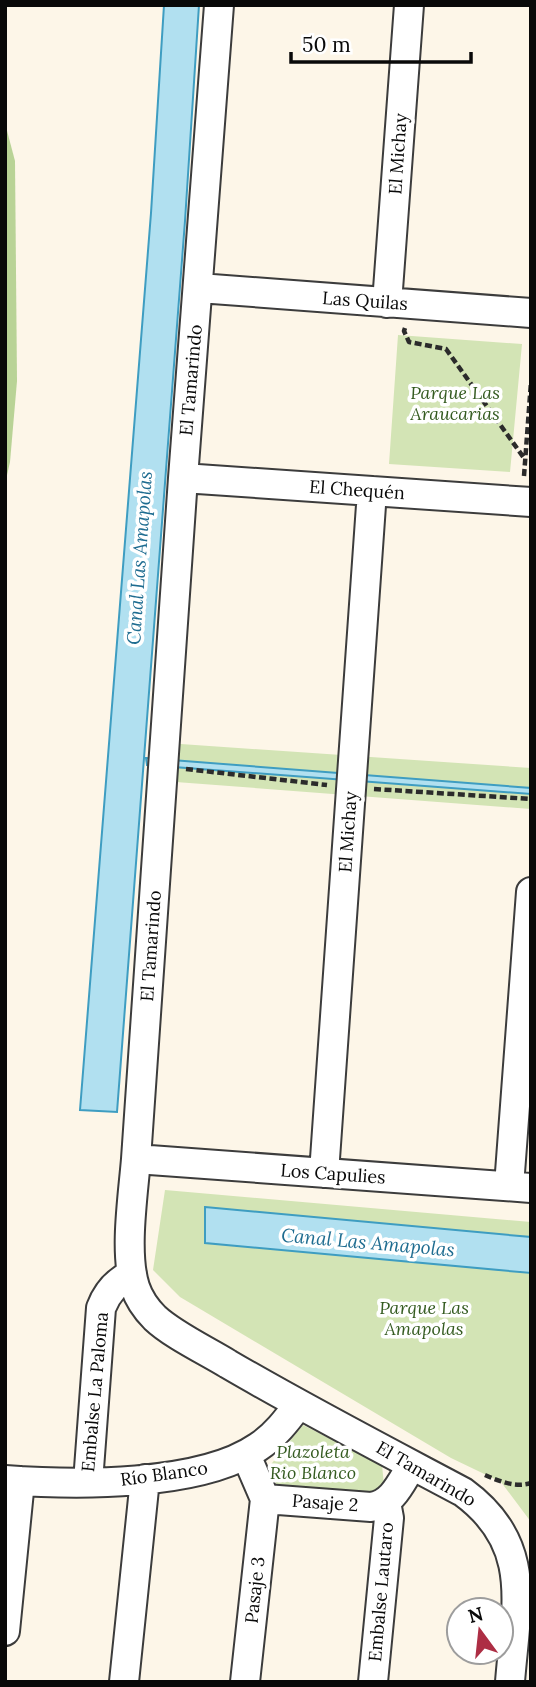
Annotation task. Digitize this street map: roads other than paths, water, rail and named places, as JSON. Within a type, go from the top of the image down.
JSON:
[{"type":"street","name":"El Tamarindo","points":[[219,5],[130,1246],[132,1274],[141,1300],[165,1326],[299,1404],[463,1492],[479,1503],[493,1518],[511,1553],[517,1586],[510,1682]]},
{"type":"street","name":"El Michay","points":[[397,303],[409,5]]},
{"type":"street","name":"Las Quilas","points":[[199,288],[531,313]]},
{"type":"street","name":"El Chequén","points":[[183,478],[527,502]]},
{"type":"street","name":"El Michay","points":[[324,1173],[372,491]]},
{"type":"street","points":[[520,1187],[531,892]]},
{"type":"street","name":"Los Capulies","points":[[136,1159],[520,1187]]},
{"type":"street","name":"Embalse La Paloma","points":[[88,1482],[101,1308],[104,1298],[116,1284],[132,1274]]},
{"type":"street","name":"Río Blanco","points":[[13,1481],[88,1482],[145,1479],[204,1470],[246,1455],[271,1437],[299,1404]]},
{"type":"street","points":[[246,1455],[265,1499]]},
{"type":"street","points":[[386,1502],[412,1465]]},
{"type":"street","points":[[124,1682],[145,1479]]},
{"type":"street","points":[[5,1631],[13,1481]]},
{"type":"street","name":"Pasaje 2","points":[[265,1499],[371,1507],[386,1502]]},
{"type":"street","name":"Pasaje 3","points":[[245,1682],[265,1499]]},
{"type":"street","name":"Embalse Lautaro","points":[[373,1682],[389,1518],[386,1502]]},
{"type":"water","name":"Canal Las Amapolas","points":[[164,5],[199,5],[185,221],[117,1112],[80,1110],[151,213]]},
{"type":"water","points":[[146,758],[531,788],[531,794],[147,765]]},
{"type":"water","name":"Canal Las Amapolas","points":[[205,1207],[531,1237],[531,1273],[205,1243]]},
{"type":"park label","name":"Parque Las Araucarias","points":[[455,403]]},
{"type":"park label","name":"Parque Las Amapolas","points":[[424,1318]]},
{"type":"park label","name":"Plazoleta Rio Blanco","points":[[313,1462]]}]
